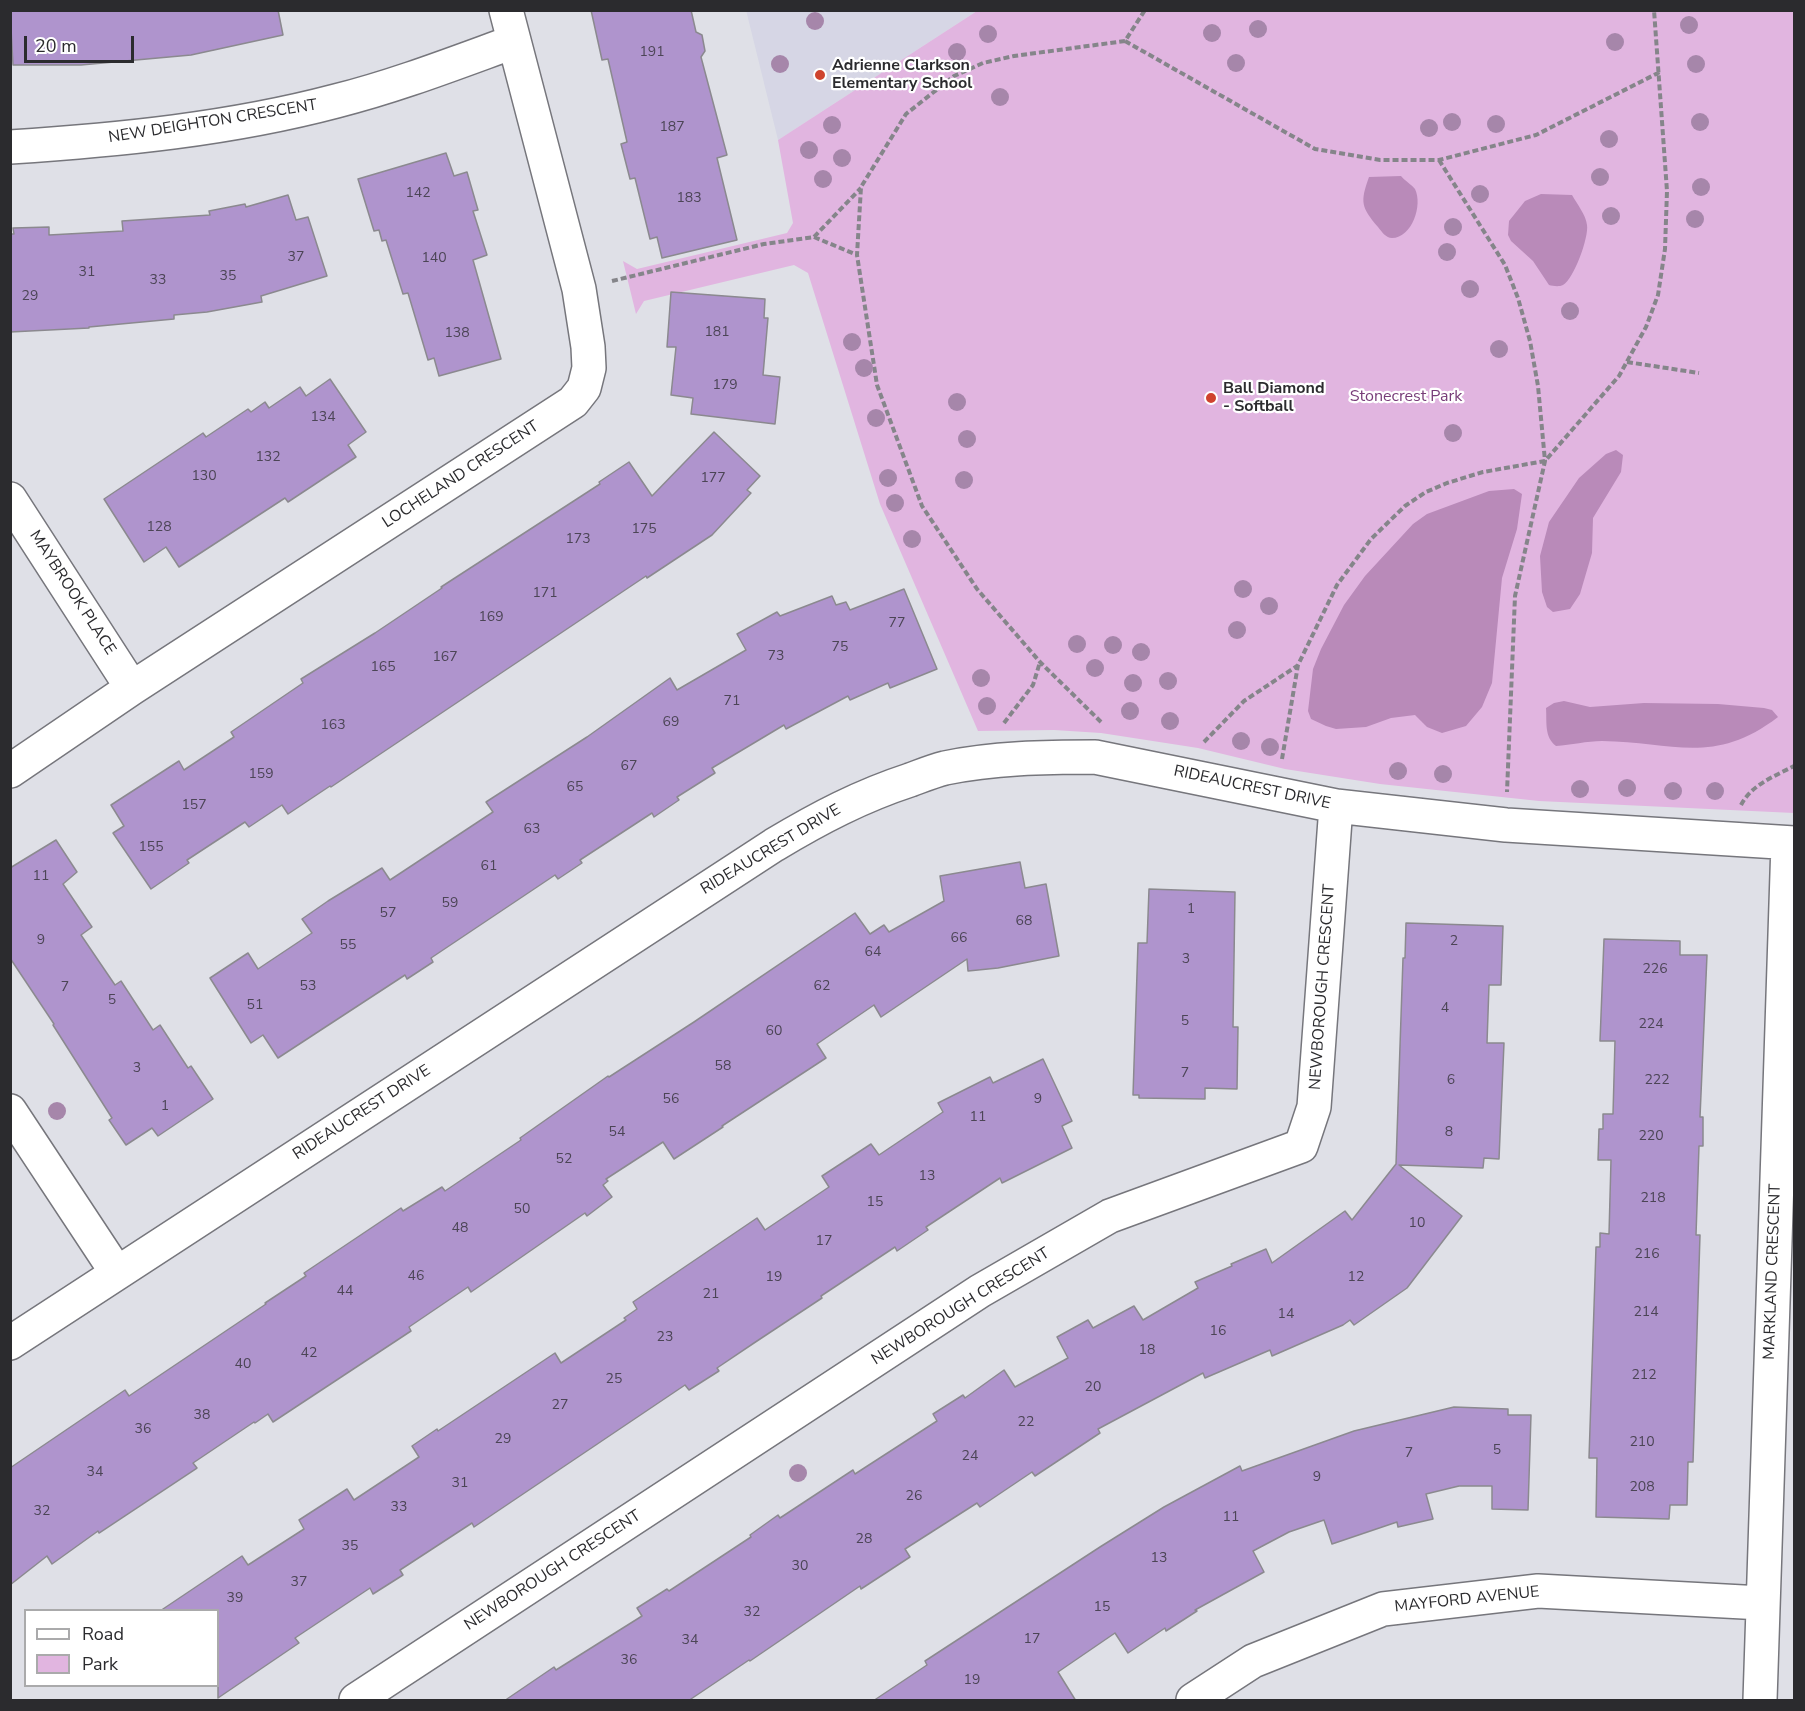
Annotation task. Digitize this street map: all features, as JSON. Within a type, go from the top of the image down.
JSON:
[{"type":"street","name":"NEW DEIGHTON CRESCENT","points":[[10,147],[93,142],[172,132],[270,116],[336,101],[417,76],[510,26]]},
{"type":"street","name":"LOCHELAND CRESCENT","points":[[10,771],[132,688],[573,402],[584,388],[589,368],[588,347],[579,289],[510,26]]},
{"type":"street","name":"MAYBROOK PLACE","points":[[10,499],[132,688]]},
{"type":"street","name":"RIDEAUCREST DRIVE","points":[[10,1343],[774,844],[864,796],[944,768],[984,762],[1095,757],[1336,806],[1506,825],[1791,843]]},
{"type":"street","name":"NEWBOROUGH CRESCENT","points":[[356,1701],[980,1291],[1110,1216],[1301,1146],[1314,1107],[1336,806]]},
{"type":"street","name":"MARKLAND CRESCENT","points":[[1760,1701],[1791,843]]},
{"type":"street","points":[[10,1111],[117,1273]]},
{"type":"street","name":"MAYFORD AVENUE","points":[[1193,1701],[1253,1661],[1383,1609],[1538,1591],[1762,1603]]},
{"type":"path","points":[[1125,41],[1145,10]]},
{"type":"path","points":[[1275,794],[1298,665],[1337,585],[1371,539],[1405,506],[1426,492],[1482,472],[1545,461],[1619,376],[1646,327],[1658,295],[1665,249],[1667,191],[1654,10]]},
{"type":"path","points":[[814,237],[861,187],[906,114],[954,76],[983,63],[1014,56],[1125,41],[1316,149],[1380,160],[1439,160],[1536,135],[1660,72]]},
{"type":"path","points":[[1439,160],[1505,266],[1518,298],[1534,363],[1545,461],[1515,596],[1506,825]]},
{"type":"path","points":[[861,187],[857,255],[877,385],[922,506],[978,589],[1040,662],[1114,734],[1122,761]]},
{"type":"path","points":[[579,289],[764,244],[814,237],[857,255]]},
{"type":"path","points":[[1627,362],[1699,373]]},
{"type":"path","points":[[1004,724],[1033,685],[1040,662]]},
{"type":"path","points":[[1198,748],[1244,701],[1298,665]]},
{"type":"path","points":[[1726,838],[1746,795],[1766,780],[1794,766]]},
{"type":"shaded area","name":"Adrienne Clarkson Elementary School","points":[[746,10],[977,11],[778,140]]},
{"type":"shaded area","points":[[1401,176],[1415,189],[1417,212],[1405,233],[1399,237],[1390,238],[1383,233],[1365,209],[1364,193],[1369,177]]},
{"type":"shaded area","points":[[1541,194],[1572,195],[1586,221],[1586,239],[1580,257],[1572,275],[1560,286],[1549,285],[1533,261],[1511,241],[1508,235],[1509,221],[1525,201]]},
{"type":"shaded area","points":[[1616,450],[1623,455],[1621,472],[1593,518],[1592,553],[1580,594],[1570,609],[1553,612],[1547,607],[1542,592],[1540,556],[1549,522],[1579,478],[1606,454]]},
{"type":"shaded area","points":[[1514,489],[1522,494],[1517,529],[1502,578],[1492,683],[1482,707],[1466,726],[1442,733],[1427,727],[1415,715],[1391,718],[1366,727],[1336,729],[1311,719],[1308,711],[1313,669],[1344,605],[1365,576],[1413,524],[1427,514],[1489,491]]},
{"type":"shaded area","points":[[1564,701],[1590,707],[1644,703],[1718,704],[1764,708],[1772,710],[1778,717],[1755,732],[1733,742],[1713,746],[1693,748],[1602,741],[1556,746],[1548,734],[1546,708]]},
{"type":"green space","name":"Stonecrest Park","points":[[977,11],[1794,11],[1794,813],[1539,801],[1380,784],[1285,769],[1198,748],[1101,733],[1054,730],[978,731],[880,504],[808,273],[794,265],[644,301],[636,314],[623,261],[637,269],[787,233],[793,223],[778,140]]},
{"type":"building","points":[[10,10],[278,10],[283,35],[191,55],[81,65],[13,65]]},
{"type":"building","points":[[591,10],[691,10],[696,32],[702,35],[705,51],[701,57],[727,155],[717,158],[737,240],[662,258],[657,237],[650,239],[635,178],[630,179],[621,144],[627,142],[608,59],[602,60]]},
{"type":"building","points":[[446,153],[454,176],[467,172],[478,210],[473,211],[487,255],[473,260],[501,359],[439,376],[434,358],[428,360],[408,293],[403,294],[386,240],[382,241],[379,230],[374,231],[358,179]]},
{"type":"building","points":[[288,195],[296,220],[308,217],[327,276],[261,296],[262,302],[207,312],[174,315],[174,319],[89,328],[10,332],[10,234],[14,234],[13,228],[49,227],[49,235],[123,231],[122,221],[210,215],[209,211],[245,204],[246,207]]},
{"type":"building","points":[[671,292],[765,299],[764,318],[768,318],[763,375],[780,377],[775,424],[691,414],[693,398],[671,395],[676,347],[667,347]]},
{"type":"building","points":[[330,379],[366,432],[348,445],[356,457],[288,502],[285,498],[179,567],[166,547],[144,562],[104,499],[203,433],[206,437],[248,409],[251,412],[265,402],[269,408],[300,387],[306,396]]},
{"type":"building","points":[[714,432],[760,476],[747,490],[751,493],[712,535],[647,578],[646,576],[331,787],[288,814],[282,805],[249,827],[245,822],[187,860],[189,863],[151,889],[113,833],[124,826],[111,805],[179,761],[184,770],[234,737],[231,732],[303,683],[301,679],[375,633],[441,587],[600,484],[599,482],[629,462],[652,496]]},
{"type":"building","points":[[904,589],[937,669],[890,688],[888,683],[850,700],[848,696],[786,729],[784,725],[712,768],[715,773],[677,797],[679,800],[654,817],[652,813],[580,860],[582,863],[558,879],[555,875],[431,958],[433,962],[407,979],[405,975],[278,1058],[263,1035],[251,1043],[210,978],[248,953],[258,969],[312,933],[302,919],[328,901],[382,868],[390,880],[493,812],[486,802],[587,737],[670,678],[677,690],[746,650],[737,634],[777,612],[780,616],[832,596],[836,605],[846,602],[850,610]]},
{"type":"building","points":[[56,840],[77,872],[63,884],[92,927],[81,935],[115,985],[121,981],[153,1030],[160,1025],[188,1068],[191,1066],[213,1099],[158,1136],[152,1128],[126,1145],[109,1120],[112,1118],[54,1024],[10,958],[10,868]]},
{"type":"building","points":[[1020,862],[1025,888],[1046,884],[1059,956],[998,968],[968,971],[967,959],[881,1017],[874,1005],[817,1044],[826,1058],[674,1159],[663,1142],[606,1179],[608,1181],[603,1185],[612,1197],[587,1216],[585,1213],[471,1292],[468,1287],[409,1327],[411,1331],[273,1422],[268,1414],[254,1422],[193,1463],[197,1468],[99,1533],[98,1531],[52,1564],[47,1556],[10,1585],[10,1468],[125,1390],[129,1396],[266,1304],[306,1276],[304,1273],[401,1208],[403,1211],[442,1187],[445,1191],[521,1140],[520,1138],[608,1076],[694,1022],[855,913],[870,934],[884,925],[889,932],[944,901],[940,876]]},
{"type":"building","points":[[1149,889],[1235,892],[1233,1027],[1238,1027],[1237,1089],[1205,1088],[1205,1099],[1139,1098],[1139,1095],[1133,1095],[1138,943],[1147,943]]},
{"type":"building","points":[[1406,923],[1503,926],[1501,985],[1489,985],[1487,1043],[1504,1043],[1499,1159],[1484,1158],[1483,1168],[1399,1165],[1462,1216],[1407,1288],[1354,1325],[1350,1320],[1272,1356],[1270,1350],[1205,1378],[1203,1373],[1098,1429],[1100,1433],[1035,1476],[1032,1472],[980,1507],[977,1503],[905,1549],[910,1557],[861,1589],[860,1586],[688,1701],[504,1701],[554,1667],[556,1670],[642,1616],[637,1608],[667,1589],[669,1591],[751,1537],[750,1535],[778,1515],[780,1518],[853,1470],[855,1474],[937,1421],[933,1414],[963,1395],[965,1398],[1004,1370],[1015,1387],[1068,1358],[1057,1337],[1088,1320],[1093,1328],[1134,1306],[1143,1320],[1198,1288],[1195,1282],[1232,1266],[1231,1264],[1266,1249],[1272,1263],[1345,1211],[1352,1220],[1396,1164]]},
{"type":"building","points":[[1604,939],[1680,941],[1680,955],[1707,955],[1700,1117],[1703,1117],[1703,1146],[1699,1146],[1696,1235],[1700,1235],[1693,1462],[1688,1462],[1687,1505],[1670,1505],[1669,1519],[1596,1517],[1597,1458],[1589,1458],[1596,1247],[1600,1247],[1600,1233],[1609,1234],[1611,1160],[1598,1160],[1599,1129],[1603,1129],[1603,1114],[1613,1114],[1615,1041],[1600,1041]]},
{"type":"building","points":[[1043,1059],[1072,1121],[1062,1126],[1072,1148],[1002,1183],[1000,1178],[926,1227],[928,1230],[897,1251],[895,1247],[821,1296],[822,1298],[717,1368],[719,1371],[689,1390],[685,1385],[474,1527],[472,1523],[400,1570],[403,1575],[373,1594],[370,1588],[295,1638],[299,1643],[218,1698],[219,1609],[163,1609],[242,1556],[248,1565],[304,1529],[299,1520],[347,1489],[354,1500],[419,1457],[412,1446],[555,1353],[561,1363],[626,1320],[624,1318],[637,1309],[633,1302],[757,1218],[765,1230],[829,1187],[822,1176],[871,1144],[879,1155],[943,1112],[938,1103],[990,1077],[993,1083]]},
{"type":"building","points":[[1454,1407],[1508,1409],[1508,1415],[1531,1415],[1528,1510],[1492,1509],[1492,1486],[1459,1486],[1426,1494],[1433,1519],[1398,1527],[1397,1522],[1332,1544],[1324,1520],[1289,1532],[1253,1551],[1264,1572],[1195,1610],[1197,1611],[1166,1631],[1165,1628],[1128,1653],[1115,1633],[1058,1672],[1076,1701],[873,1701],[927,1665],[925,1661],[1100,1547],[1164,1507],[1240,1466],[1242,1471],[1354,1431]]},
{"type":"place","name":"Adrienne Clarkson Elementary School","points":[[820,75]]},
{"type":"place","name":"Ball Diamond - Softball","points":[[1211,398]]}]
